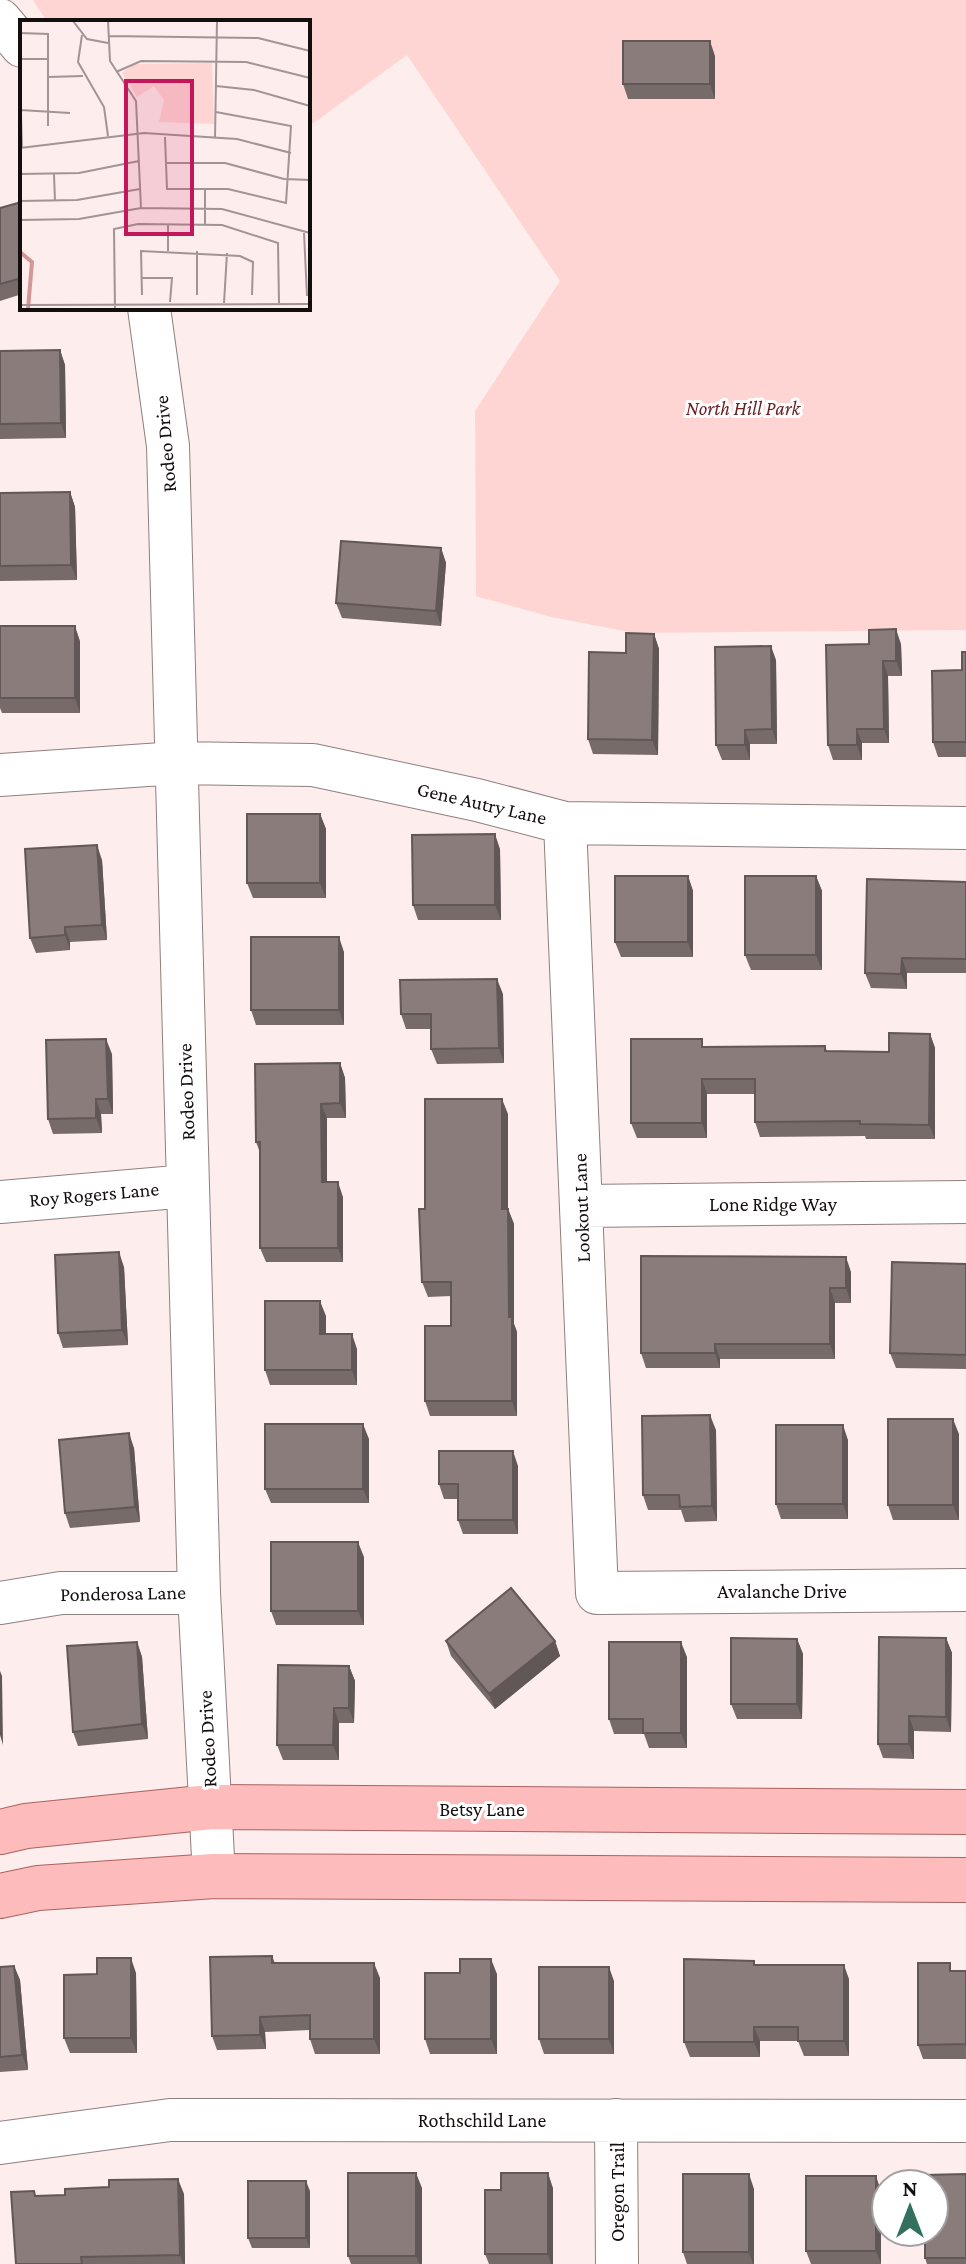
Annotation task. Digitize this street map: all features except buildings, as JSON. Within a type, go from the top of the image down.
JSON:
[{"type":"main road","name":"Betsy Lane","points":[[0,1832],[26,1826],[211,1807],[966,1812]]},
{"type":"main road","points":[[0,1896],[38,1888],[214,1876],[966,1880]]},
{"type":"street","points":[[0,20],[20,44]]},
{"type":"street","name":"Rodeo Drive","points":[[149,310],[168,446],[199,1593],[214,1876]]},
{"type":"street","name":"Gene Autry Lane","points":[[0,775],[177,763],[313,765],[477,800],[565,823],[966,828]]},
{"type":"street","name":"Lookout Lane","points":[[565,823],[597,1593]]},
{"type":"street","name":"Roy Rogers Lane","points":[[0,1202],[188,1186]]},
{"type":"street","name":"Lone Ridge Way","points":[[581,1206],[966,1202]]},
{"type":"street","name":"Avalanche Drive","points":[[597,1593],[966,1590]]},
{"type":"street","name":"Ponderosa Lane","points":[[0,1603],[61,1593],[199,1593]]},
{"type":"street","name":"Rothschild Lane","points":[[0,2143],[170,2120],[966,2121]]},
{"type":"street","name":"Oregon Trail","points":[[616,2120],[617,2264]]},
{"type":"green space","name":"North Hill Park","points":[[33,0],[966,0],[966,630],[635,633],[551,617],[476,596],[475,411],[560,281],[407,55],[310,126],[310,20],[46,20]]}]
